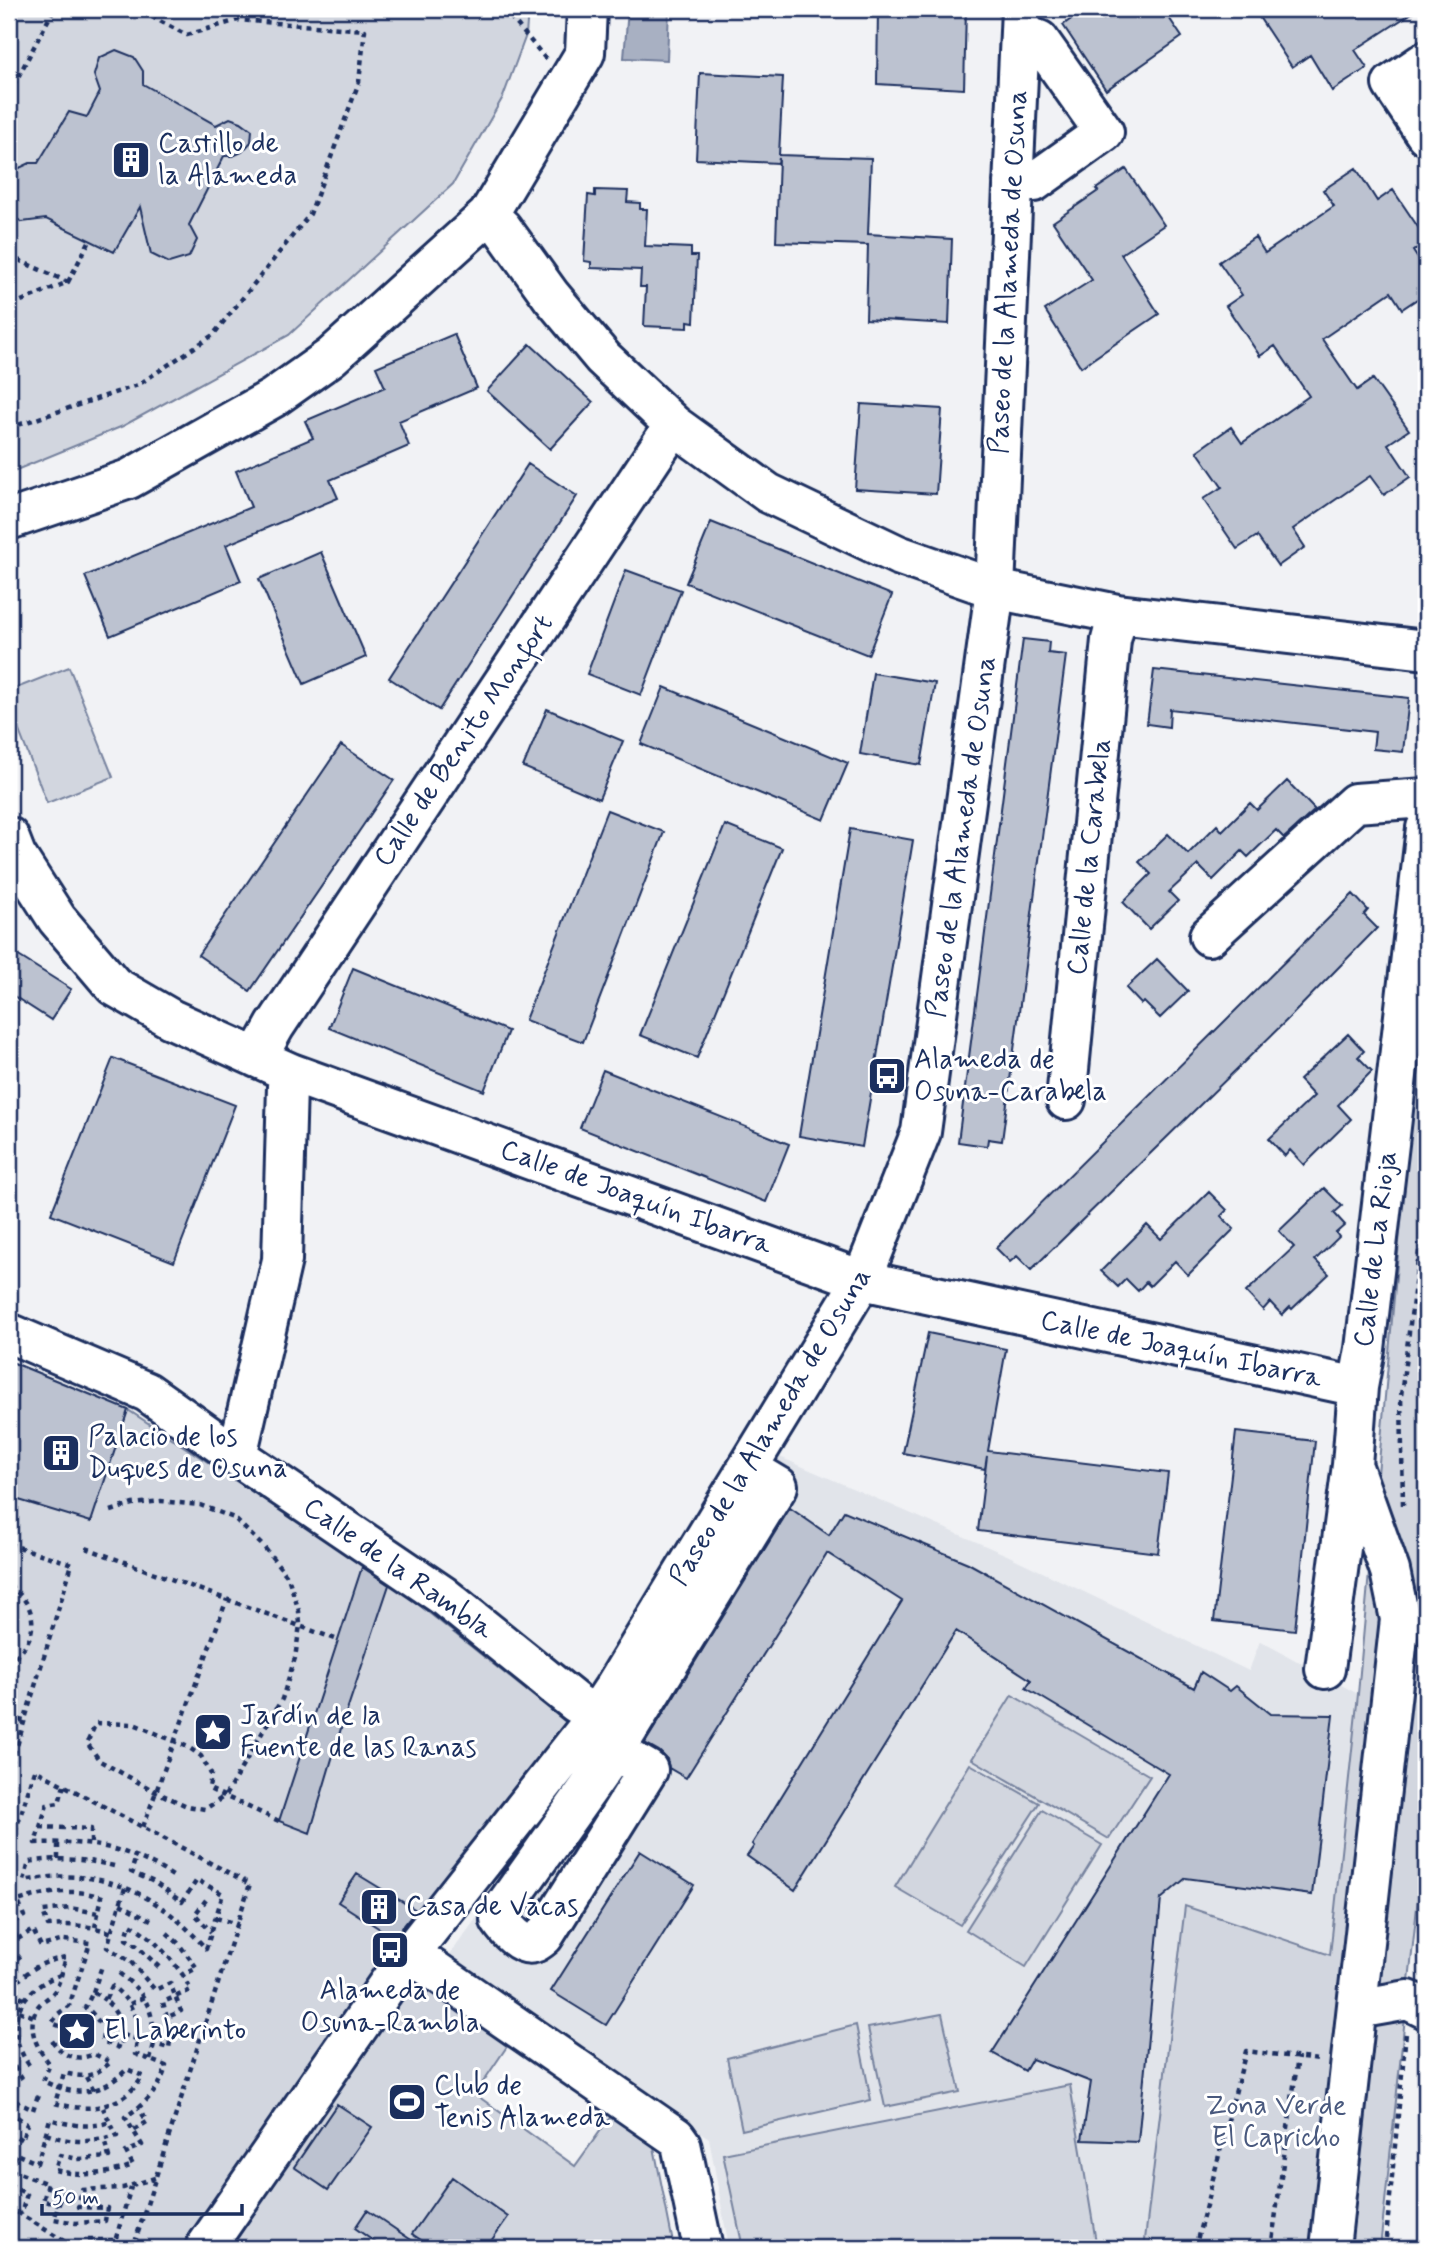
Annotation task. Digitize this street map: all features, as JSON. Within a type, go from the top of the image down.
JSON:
[{"type":"street","points":[[9,520],[129,479],[273,398],[331,357],[488,215],[585,53],[587,9]]},
{"type":"street","points":[[1013,182],[1034,183],[1104,132],[1039,40],[1021,21]]},
{"type":"street","name":"Paseo de la Alameda de Osuna","points":[[205,2248],[404,1961],[599,1732],[748,1468],[862,1280],[921,1132],[995,589],[1021,21]]},
{"type":"street","points":[[1426,61],[1392,84],[1426,135]]},
{"type":"street","points":[[488,215],[502,228],[551,296],[603,358],[674,425],[768,493],[898,555],[995,589],[1118,614],[1426,650]]},
{"type":"street","name":"Calle de Benito Monfort","points":[[274,1065],[275,1026],[674,425]]},
{"type":"street","name":"Calle de la Carabela","points":[[1066,1100],[1111,640],[1118,614]]},
{"type":"street","points":[[1209,936],[1355,803],[1426,798]]},
{"type":"street","name":"Calle de La Rioja","points":[[1325,1669],[1352,1465],[1357,1387],[1365,1349],[1426,828]]},
{"type":"street","name":"Calle de Joaquín Ibarra","points":[[9,837],[16,855],[57,919],[114,986],[171,1019],[274,1065],[862,1280],[1357,1387]]},
{"type":"street","points":[[237,1456],[282,1260],[287,1086],[274,1065]]},
{"type":"street","name":"Calle de la Rambla","points":[[9,1333],[146,1392],[442,1595],[576,1703],[599,1732],[648,1770],[544,1936],[535,1943],[526,1943],[507,1930],[500,1920],[502,1910],[599,1732]]},
{"type":"street","points":[[1330,2248],[1400,1619],[1390,1571],[1352,1465]]},
{"type":"street","points":[[411,1954],[676,2137],[681,2144],[703,2248]]},
{"type":"street","points":[[1357,2008],[1408,2000],[1417,2015]]},
{"type":"path","points":[[9,93],[54,9]]},
{"type":"path","points":[[9,428],[138,385],[214,335],[310,214],[359,82],[365,30],[238,20],[187,34],[136,9]]},
{"type":"path","points":[[238,20],[239,9]]},
{"type":"path","points":[[504,9],[567,84]]},
{"type":"path","points":[[9,306],[68,282],[90,240]]},
{"type":"path","points":[[9,256],[68,282]]},
{"type":"path","points":[[1405,1513],[1402,1501],[1401,1396],[1426,1196]]},
{"type":"path","points":[[1419,1357],[1426,1358]]},
{"type":"path","points":[[111,1511],[133,1504],[161,1501],[200,1505],[234,1518],[264,1546],[288,1577],[299,1611],[300,1626],[295,1658],[282,1699],[225,1796],[205,1809],[187,1806],[156,1792],[100,1761],[87,1743],[96,1723],[134,1724],[175,1740],[201,1756],[211,1774],[209,1789],[225,1796],[279,1821]]},
{"type":"path","points":[[9,1546],[72,1564],[9,1772]]},
{"type":"path","points":[[86,1548],[338,1640]]},
{"type":"path","points":[[9,1586],[21,1594],[32,1618],[32,1632],[27,1645],[9,1661]]},
{"type":"path","points":[[143,1827],[227,1598]]},
{"type":"path","points":[[9,1717],[24,1721]]},
{"type":"path","points":[[9,1851],[35,1770],[250,1884],[133,2248]]},
{"type":"path","points":[[64,1785],[59,1803],[47,1805],[35,1843],[91,1843],[114,1848],[176,1878]]},
{"type":"path","points":[[40,1827],[91,1829],[91,1843]]},
{"type":"path","points":[[58,1842],[58,1859]]},
{"type":"path","points":[[114,1866],[74,1858],[29,1862],[24,1881],[49,1875],[73,1875],[99,1879],[140,1893],[187,1926],[206,1949],[223,1894],[197,1880],[182,1902],[152,1881],[131,1872],[136,1857]]},
{"type":"path","points":[[125,1888],[107,1947],[131,1962],[155,1990],[170,1983],[181,2011],[168,2017]]},
{"type":"path","points":[[17,1938],[10,1924],[24,1916],[18,1901],[53,1892],[102,1897],[95,1927]]},
{"type":"path","points":[[206,1899],[195,1914],[212,1932]]},
{"type":"path","points":[[120,1904],[151,1920]]},
{"type":"path","points":[[99,1913],[70,1908],[43,1911],[48,1926],[75,1924],[112,1933]]},
{"type":"path","points":[[216,1918],[237,1924]]},
{"type":"path","points":[[154,2044],[169,2048],[171,2034],[163,2002],[191,1990],[168,1954],[140,1929],[130,1924],[126,1939],[159,1967]]},
{"type":"path","points":[[9,1944],[33,1930],[41,1946],[64,1940],[90,1943],[69,2006],[58,2014],[52,2023],[72,2031]]},
{"type":"path","points":[[165,1931],[197,1968],[183,1975]]},
{"type":"path","points":[[9,1965],[23,1954]]},
{"type":"path","points":[[24,1999],[9,1992],[29,1970],[46,1961],[66,1957],[55,1992],[37,2008],[34,2017],[33,2032],[36,2044],[50,2064],[43,2081],[60,2089],[73,2092],[94,2091],[112,2083],[127,2069],[143,2076],[126,2095],[103,2108],[72,2108],[55,2103],[60,2089],[64,2073],[86,2077],[99,2072],[111,2062],[94,2054],[84,2059],[73,2059],[63,2053],[51,2039]]},
{"type":"path","points":[[100,2023],[85,2008],[102,1966]]},
{"type":"path","points":[[119,1973],[144,1997],[154,2024],[154,2044],[150,2060]]},
{"type":"path","points":[[29,2065],[17,2041],[19,2011],[31,1990],[41,1982],[60,1974]]},
{"type":"path","points":[[104,2140],[109,2157],[78,2159],[60,2155],[55,2170],[80,2174],[103,2173],[133,2165],[126,2152],[142,2145],[125,2117],[139,2108],[158,2087],[166,2066],[135,2054],[138,2023],[130,2004],[112,1986],[105,2000]]},
{"type":"path","points":[[93,1992],[113,2007],[118,2017],[123,2035],[120,2048],[102,2041],[103,2035]]},
{"type":"path","points":[[130,2004],[144,1997]]},
{"type":"path","points":[[19,2011],[34,2017]]},
{"type":"path","points":[[1385,2248],[1417,2015]]},
{"type":"path","points":[[9,2023],[16,2025]]},
{"type":"path","points":[[123,2035],[138,2039]]},
{"type":"path","points":[[1195,2248],[1246,2051],[1324,2061]]},
{"type":"path","points":[[1271,2248],[1298,2057]]},
{"type":"path","points":[[9,2058],[22,2079]]},
{"type":"path","points":[[86,2077],[94,2091]]},
{"type":"path","points":[[9,2093],[17,2102],[33,2110],[39,2092]]},
{"type":"path","points":[[46,2134],[72,2141],[104,2140],[117,2136],[103,2108]]},
{"type":"path","points":[[134,2130],[147,2122],[139,2108]]},
{"type":"path","points":[[9,2111],[27,2124],[22,2140],[9,2133]]},
{"type":"path","points":[[9,2151],[37,2163],[50,2119],[79,2127],[111,2122]]},
{"type":"path","points":[[16,2155],[10,2169],[48,2184],[43,2201],[59,2204]]},
{"type":"path","points":[[65,2188],[54,2219],[76,2223],[105,2221],[107,2208],[78,2207],[82,2190],[99,2191],[132,2186],[155,2178]]},
{"type":"path","points":[[9,2185],[27,2194],[21,2214]]},
{"type":"path","points":[[113,2248],[132,2186]]},
{"type":"path","points":[[9,2207],[75,2248]]},
{"type":"path","points":[[9,2238],[26,2248]]},
{"type":"path","points":[[88,2240],[115,2240]]},
{"type":"shaded area","points":[[780,1457],[1009,1556],[1249,1671],[1260,1641],[1358,1694],[1330,1956],[1185,1906],[1144,2248],[729,2248],[709,2138],[443,1964],[603,1744]]},
{"type":"green space","points":[[9,9],[528,9],[526,35],[503,97],[453,184],[289,335],[123,426],[9,473]]},
{"type":"green space","points":[[69,667],[113,777],[47,803],[9,705],[9,691]]},
{"type":"green space","name":"Zona Verde El Capricho","points":[[1426,945],[1426,1824],[1380,2248],[1144,2248],[1185,1906],[1330,1955],[1358,1694]]},
{"type":"green space","points":[[9,1361],[128,1410],[384,1577],[567,1723],[398,1941],[185,2248],[9,2248]]},
{"type":"green space","points":[[1012,1695],[1150,1776],[1109,1839],[972,1759]]},
{"type":"green space","points":[[970,1764],[1039,1803],[960,1925],[895,1887]]},
{"type":"green space","points":[[1042,1810],[1102,1845],[1026,1967],[966,1930]]},
{"type":"green space","name":"Club de Tenis Alameda","points":[[423,1972],[514,2036],[475,2094],[575,2166],[614,2112],[653,2142],[674,2248],[231,2248],[382,2022]]},
{"type":"green space","points":[[942,2014],[960,2092],[885,2107],[868,2028]]},
{"type":"green space","points":[[856,2025],[871,2100],[742,2130],[727,2058]]},
{"type":"green space","points":[[1070,2085],[1097,2248],[743,2248],[723,2154]]},
{"type":"water","points":[[628,9],[669,9],[667,60],[624,58]]},
{"type":"building","points":[[878,9],[966,9],[964,89],[877,84]]},
{"type":"building","points":[[1085,9],[1097,9],[1104,19],[1118,9],[1163,9],[1182,37],[1106,90],[1063,25]]},
{"type":"building","points":[[1271,9],[1418,9],[1355,50],[1367,68],[1332,91],[1310,55],[1292,67],[1259,17]]},
{"type":"building","name":"Castillo de la Alameda","points":[[116,50],[134,57],[143,71],[143,84],[216,125],[230,118],[252,130],[251,142],[242,152],[224,156],[189,225],[197,240],[189,257],[169,263],[151,254],[140,207],[114,252],[46,219],[22,222],[9,214],[9,181],[15,170],[30,163],[38,163],[69,112],[87,117],[100,92],[94,75],[99,58]]},
{"type":"building","points":[[700,73],[783,77],[779,155],[871,158],[868,234],[952,239],[949,324],[866,319],[868,245],[776,242],[779,158],[778,163],[696,159]]},
{"type":"building","points":[[1356,168],[1377,201],[1393,190],[1426,239],[1426,242],[1413,251],[1426,271],[1426,293],[1402,309],[1391,292],[1322,339],[1357,390],[1373,379],[1409,430],[1388,444],[1410,477],[1384,495],[1370,476],[1293,529],[1305,547],[1278,566],[1257,536],[1237,549],[1203,499],[1222,487],[1197,451],[1231,427],[1242,443],[1309,396],[1275,346],[1260,356],[1226,306],[1242,295],[1219,262],[1255,237],[1265,253],[1334,206],[1323,190]]},
{"type":"building","points":[[1126,169],[1164,225],[1121,254],[1159,314],[1081,367],[1045,310],[1092,280],[1053,222]]},
{"type":"building","points":[[595,190],[628,191],[627,202],[640,203],[640,209],[647,209],[645,246],[691,248],[691,256],[697,256],[694,322],[688,321],[688,328],[644,326],[646,287],[640,287],[641,270],[591,268],[591,262],[584,261],[588,195],[595,196]]},
{"type":"building","points":[[454,334],[477,388],[399,421],[409,446],[330,480],[338,498],[226,545],[241,581],[110,636],[85,576],[251,507],[236,471],[313,438],[305,421],[385,387],[376,367]]},
{"type":"building","points":[[530,344],[593,402],[550,449],[487,391]]},
{"type":"building","points":[[861,404],[942,409],[936,494],[855,489]]},
{"type":"building","points":[[528,464],[577,496],[439,710],[389,678]]},
{"type":"building","points":[[711,522],[892,595],[868,655],[686,583]]},
{"type":"building","points":[[321,552],[366,657],[304,684],[259,579]]},
{"type":"building","points":[[626,570],[681,590],[641,695],[587,674]]},
{"type":"building","points":[[1023,639],[1049,642],[1048,653],[1066,655],[1002,1141],[988,1139],[987,1146],[958,1142]]},
{"type":"building","points":[[1154,670],[1409,698],[1403,752],[1373,749],[1375,732],[1170,709],[1169,727],[1147,724]]},
{"type":"building","points":[[873,673],[935,683],[921,765],[860,754]]},
{"type":"building","points":[[664,687],[848,763],[824,820],[641,744]]},
{"type":"building","points":[[547,709],[623,741],[599,799],[523,767]]},
{"type":"building","points":[[341,745],[394,780],[250,991],[198,955]]},
{"type":"building","points":[[1287,781],[1315,810],[1284,838],[1276,830],[1248,857],[1242,851],[1213,880],[1198,865],[1169,892],[1178,901],[1149,929],[1123,902],[1151,874],[1139,862],[1168,834],[1188,854],[1217,825],[1222,831],[1250,803],[1257,810]]},
{"type":"building","points":[[607,810],[664,832],[583,1042],[525,1020]]},
{"type":"building","points":[[725,825],[782,848],[697,1058],[640,1035]]},
{"type":"building","points":[[850,829],[913,840],[862,1147],[799,1136]]},
{"type":"building","points":[[1353,894],[1368,910],[1364,915],[1377,928],[1289,1018],[1031,1270],[1017,1256],[1010,1262],[996,1248]]},
{"type":"building","points":[[9,950],[71,989],[51,1020],[9,993]]},
{"type":"building","points":[[1157,959],[1188,991],[1160,1018],[1126,988]]},
{"type":"building","points":[[353,968],[508,1031],[484,1091],[329,1028]]},
{"type":"building","points":[[1348,1034],[1364,1051],[1358,1057],[1372,1071],[1338,1105],[1351,1119],[1304,1165],[1290,1150],[1285,1156],[1269,1139],[1314,1096],[1299,1080]]},
{"type":"building","points":[[113,1058],[235,1105],[174,1262],[51,1214]]},
{"type":"building","points":[[603,1070],[789,1144],[766,1202],[580,1128]]},
{"type":"building","points":[[1324,1188],[1342,1206],[1334,1213],[1345,1225],[1336,1233],[1339,1237],[1315,1260],[1329,1274],[1282,1315],[1270,1302],[1263,1310],[1246,1292],[1294,1247],[1279,1231]]},
{"type":"building","points":[[1209,1192],[1227,1210],[1221,1216],[1234,1229],[1188,1275],[1175,1261],[1150,1286],[1146,1282],[1138,1291],[1126,1279],[1118,1287],[1101,1271],[1147,1225],[1161,1239]]},
{"type":"building","points":[[928,1333],[1006,1349],[988,1451],[1168,1473],[1158,1553],[978,1531],[987,1456],[985,1469],[903,1453]]},
{"type":"building","name":"Palacio de los Duques de Osuna","points":[[9,1361],[128,1410],[91,1522],[9,1497]]},
{"type":"building","points":[[1236,1432],[1315,1441],[1295,1630],[1214,1621]]},
{"type":"building","points":[[790,1508],[829,1535],[844,1511],[968,1563],[1194,1688],[1201,1672],[1230,1691],[1236,1686],[1271,1714],[1333,1715],[1312,1895],[1186,1878],[1161,1899],[1138,2142],[1082,2140],[1091,2082],[1032,2059],[1025,2071],[992,2053],[1169,1774],[1026,1688],[1031,1680],[956,1631],[795,1890],[747,1856],[902,1601],[827,1553],[686,1778],[669,1768],[667,1759],[645,1743]]},
{"type":"building","points":[[362,1567],[389,1585],[342,1725],[310,1833],[279,1821]]},
{"type":"building","points":[[640,1851],[694,1885],[606,2025],[551,1991]]},
{"type":"building","name":"Casa de Vacas","points":[[357,1874],[416,1910],[394,1938],[338,1902]]},
{"type":"building","points":[[337,2104],[372,2127],[328,2190],[294,2167]]},
{"type":"building","points":[[452,2177],[508,2217],[486,2248],[433,2248],[412,2234]]},
{"type":"building","points":[[367,2210],[423,2248],[383,2248],[355,2228]]},
{"type":"place","name":"Castillo de la Alameda","points":[[131,160]]},
{"type":"place","name":"Alameda de Osuna-Carabela","points":[[887,1076]]},
{"type":"place","name":"Palacio de los Duques de Osuna","points":[[61,1453]]},
{"type":"place","name":"Jardín de la Fuente de las Ranas","points":[[213,1732]]},
{"type":"place","name":"Casa de Vacas","points":[[379,1907]]},
{"type":"place","name":"Alameda de Osuna-Rambla","points":[[390,1950]]},
{"type":"place","name":"El Laberinto","points":[[77,2031]]},
{"type":"place","name":"Club de Tenis Alameda","points":[[407,2102]]}]
